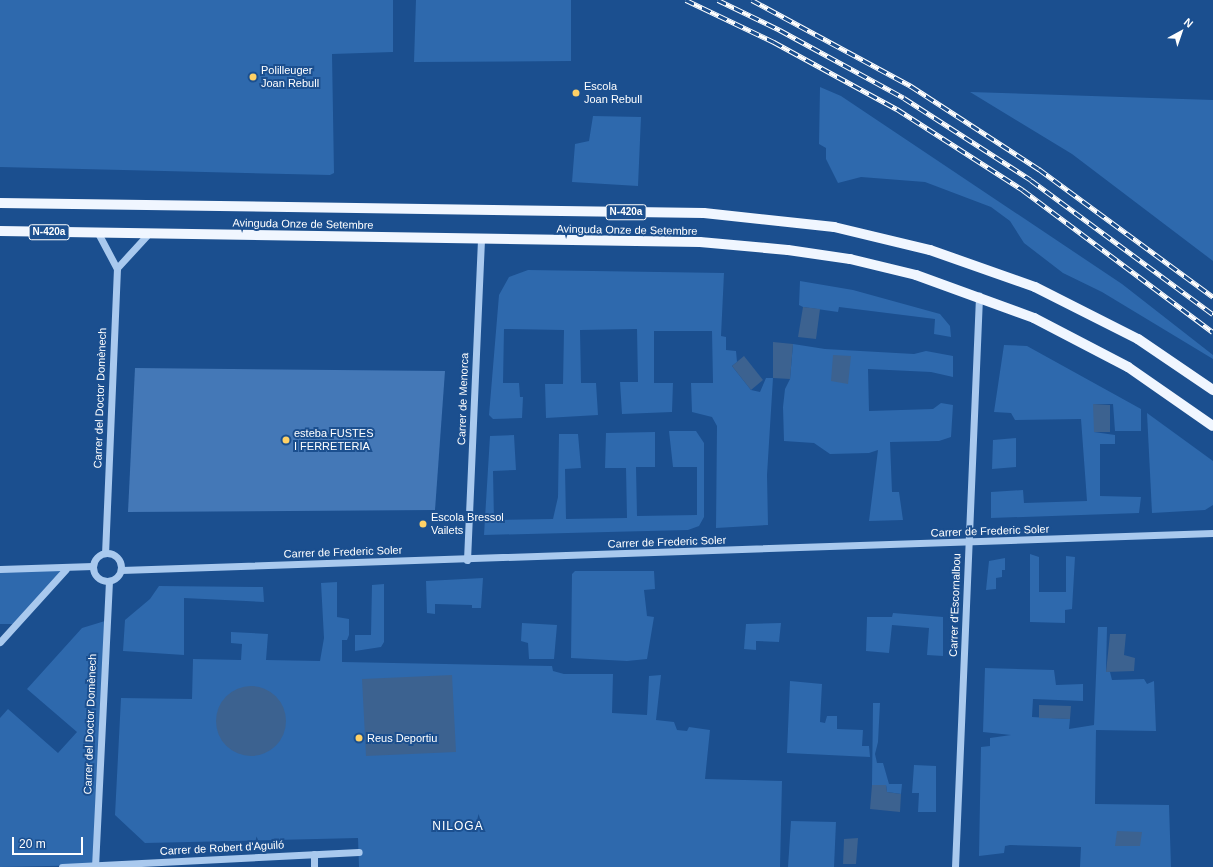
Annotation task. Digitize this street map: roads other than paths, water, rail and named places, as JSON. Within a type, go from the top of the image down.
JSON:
[{"type":"main road","name":"Avinguda Onze de Setembre","points":[[0,203],[704,213],[834,227],[930,250],[1035,287],[1138,339],[1213,390]]},
{"type":"main road","name":"Avinguda Onze de Setembre","points":[[0,231],[481,240],[700,242],[781,249],[850,259],[916,275],[979,296],[1034,318],[1128,367],[1213,426]]},
{"type":"street","points":[[98,233],[117,268],[148,234]]},
{"type":"street","name":"Carrer de Menorca","points":[[468,560],[481,240]]},
{"type":"street","name":"Carrer del Doctor Domènech","points":[[105,553],[117,268]]},
{"type":"street","name":"Carrer d'Escornalbou","points":[[956,867],[979,296]]},
{"type":"street","name":"Carrer de Frederic Soler","points":[[121,570],[468,560],[1213,533]]},
{"type":"street","points":[[105,553],[117,558],[121,570],[118,576],[109,581],[96,576],[93,566],[95,560],[105,553]]},
{"type":"street","points":[[0,570],[66,569],[93,566]]},
{"type":"street","points":[[0,642],[66,569]]},
{"type":"street","name":"Carrer del Doctor Domènech","points":[[96,866],[109,581]]},
{"type":"street","name":"Carrer de Robert d'Aguiló","points":[[62,867],[359,852]]},
{"type":"street","points":[[314,854],[314,867]]},
{"type":"railway","points":[[686,0],[774,42],[897,109],[1023,190],[1213,332]]},
{"type":"railway","points":[[718,0],[780,30],[904,98],[1031,180],[1213,314]]},
{"type":"railway","points":[[752,0],[911,86],[1039,169],[1213,297]]},
{"type":"place","name":"Polilleuger Joan Rebull","points":[[253,77]]},
{"type":"place","name":"Escola Joan Rebull","points":[[576,93]]},
{"type":"place","name":"esteba FUSTES I FERRETERIA","points":[[286,440]]},
{"type":"place","name":"Escola Bressol Vailets","points":[[423,524]]},
{"type":"place","name":"Reus Deportiu","points":[[359,738]]},
{"type":"district","name":"NILOGA","points":[[458,827]]}]
